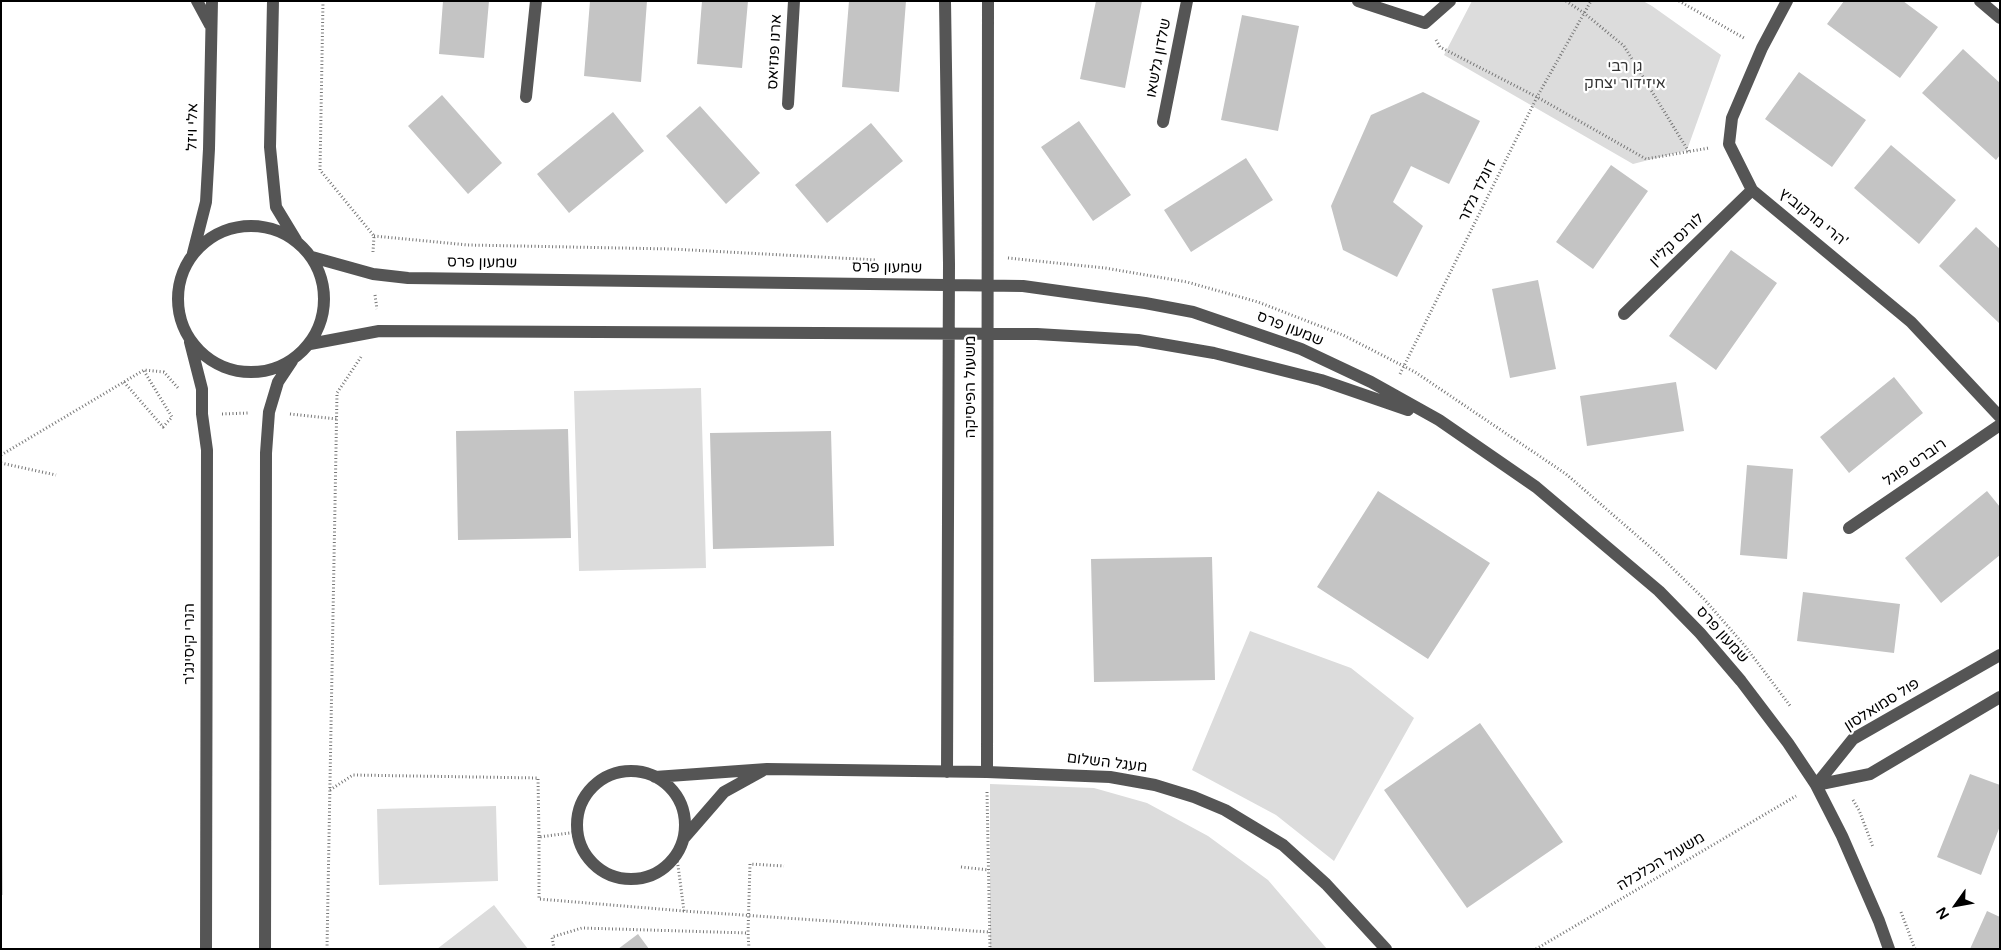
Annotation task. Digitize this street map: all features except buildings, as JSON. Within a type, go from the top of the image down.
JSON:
[{"type":"street","points":[[197,1],[211,27]]},
{"type":"street","name":"אלי ויזל","points":[[193,252],[206,202],[210,149],[212,1]]},
{"type":"street","points":[[272,1],[270,147],[276,207],[298,244]]},
{"type":"street","points":[[526,97],[536,1]]},
{"type":"street","name":"ארנו פנזיאס","points":[[788,104],[794,1]]},
{"type":"street","name":"משעול הפיסיקה","points":[[945,1],[949,285],[947,772]]},
{"type":"street","name":"משעול הפיסיקה","points":[[987,772],[988,1]]},
{"type":"street","name":"שלדון גלשאו","points":[[1163,122],[1187,1]]},
{"type":"street","points":[[1358,1],[1425,24],[1450,1]]},
{"type":"street","points":[[1729,144],[1732,118],[1762,48],[1787,1]]},
{"type":"street","points":[[1980,1],[2000,18]]},
{"type":"street","name":"הרי מרקוביץ'","points":[[1729,144],[1752,190],[1911,322],[2000,417]]},
{"type":"street","name":"לורנס קליין","points":[[1624,314],[1752,190]]},
{"type":"street","points":[[265,949],[266,453],[270,412],[278,382],[292,361],[310,344],[319,328],[325,304],[321,276],[312,257],[291,237],[273,228],[254,225],[218,233],[193,252],[181,275],[177,302],[179,317],[190,342],[210,361],[224,368],[250,374],[276,369],[292,361]]},
{"type":"street","name":"שמעון פרס","points":[[312,257],[373,274],[408,278],[1023,286],[1145,303],[1192,312],[1301,349],[1439,420],[1536,487],[1659,591],[1700,633],[1741,681],[1788,743],[1816,785],[1842,836],[1879,921],[1889,949]]},
{"type":"street","name":"שמעון פרס","points":[[310,344],[379,331],[988,332],[1138,340],[1214,353],[1321,380],[1439,420]]},
{"type":"street","name":"הנרי קיסינג'ר","points":[[190,342],[202,389],[202,414],[207,450],[206,949]]},
{"type":"street","name":"רוברט פוגל","points":[[1849,528],[2000,425]]},
{"type":"street","name":"פול סמואלסון","points":[[1816,785],[1853,739],[2000,654]]},
{"type":"street","points":[[1816,785],[1870,774],[2000,697]]},
{"type":"street","name":"מעגל השלום","points":[[684,838],[724,792],[767,769]]},
{"type":"street","name":"מעגל השלום","points":[[655,776],[767,769],[987,772],[1110,776],[1155,785],[1194,797],[1225,810],[1283,845],[1326,884],[1386,949]]},
{"type":"street","points":[[637,771],[655,776],[670,788],[680,801],[685,819],[684,838],[677,856],[664,869],[650,877],[632,880],[613,877],[597,868],[582,851],[577,832],[577,813],[585,796],[601,780],[618,772],[637,771]]},
{"type":"path","points":[[323,1],[320,170],[374,236],[373,274],[379,331],[337,393],[327,949]]},
{"type":"path","points":[[1566,1],[1584,13],[1624,46],[1689,152]]},
{"type":"path","name":"דונלד גלזר","points":[[1391,394],[1537,97],[1591,1]]},
{"type":"path","points":[[1679,1],[1762,48]]},
{"type":"path","points":[[1425,24],[1440,47],[1537,97],[1646,159],[1729,144]]},
{"type":"path","points":[[374,236],[468,244],[672,249],[881,260]]},
{"type":"path","points":[[988,257],[1026,258],[1187,282],[1258,302],[1343,335],[1415,372],[1566,474],[1657,553],[1704,599],[1745,646],[1793,710]]},
{"type":"path","points":[[1,456],[144,370],[164,372],[202,414],[270,412],[337,419]]},
{"type":"path","points":[[124,382],[163,427],[172,417],[144,370]]},
{"type":"path","points":[[1,463],[56,475]]},
{"type":"path","points":[[987,772],[990,949]]},
{"type":"path","points":[[330,790],[353,776],[538,778],[539,899],[748,916],[989,932]]},
{"type":"path","points":[[1840,780],[1859,810],[1877,856]]},
{"type":"path","name":"משעול הכלכלה","points":[[1536,949],[1797,795]]},
{"type":"path","points":[[539,837],[577,832]]},
{"type":"path","points":[[677,856],[684,911]]},
{"type":"path","points":[[749,949],[750,864],[784,866]]},
{"type":"path","points":[[961,867],[988,870]]},
{"type":"path","points":[[1900,908],[1915,949]]},
{"type":"path","points":[[554,949],[552,938],[582,928],[748,932]]},
{"type":"green space","name":"גן רבי איזידור יצחק","points":[[1472,1],[1643,1],[1652,6],[1721,55],[1687,150],[1633,164],[1444,55]]},
{"type":"green space","points":[[701,388],[706,568],[579,571],[574,391]]},
{"type":"green space","points":[[1250,631],[1351,668],[1414,718],[1334,861],[1276,815],[1192,770]]},
{"type":"green space","points":[[1,688],[3,895],[1,895]]},
{"type":"green space","points":[[990,784],[1094,788],[1147,803],[1208,836],[1268,880],[1327,949],[990,949]]},
{"type":"green space","points":[[496,806],[498,881],[379,885],[377,809]]},
{"type":"green space","points":[[494,905],[528,949],[437,949]]}]
